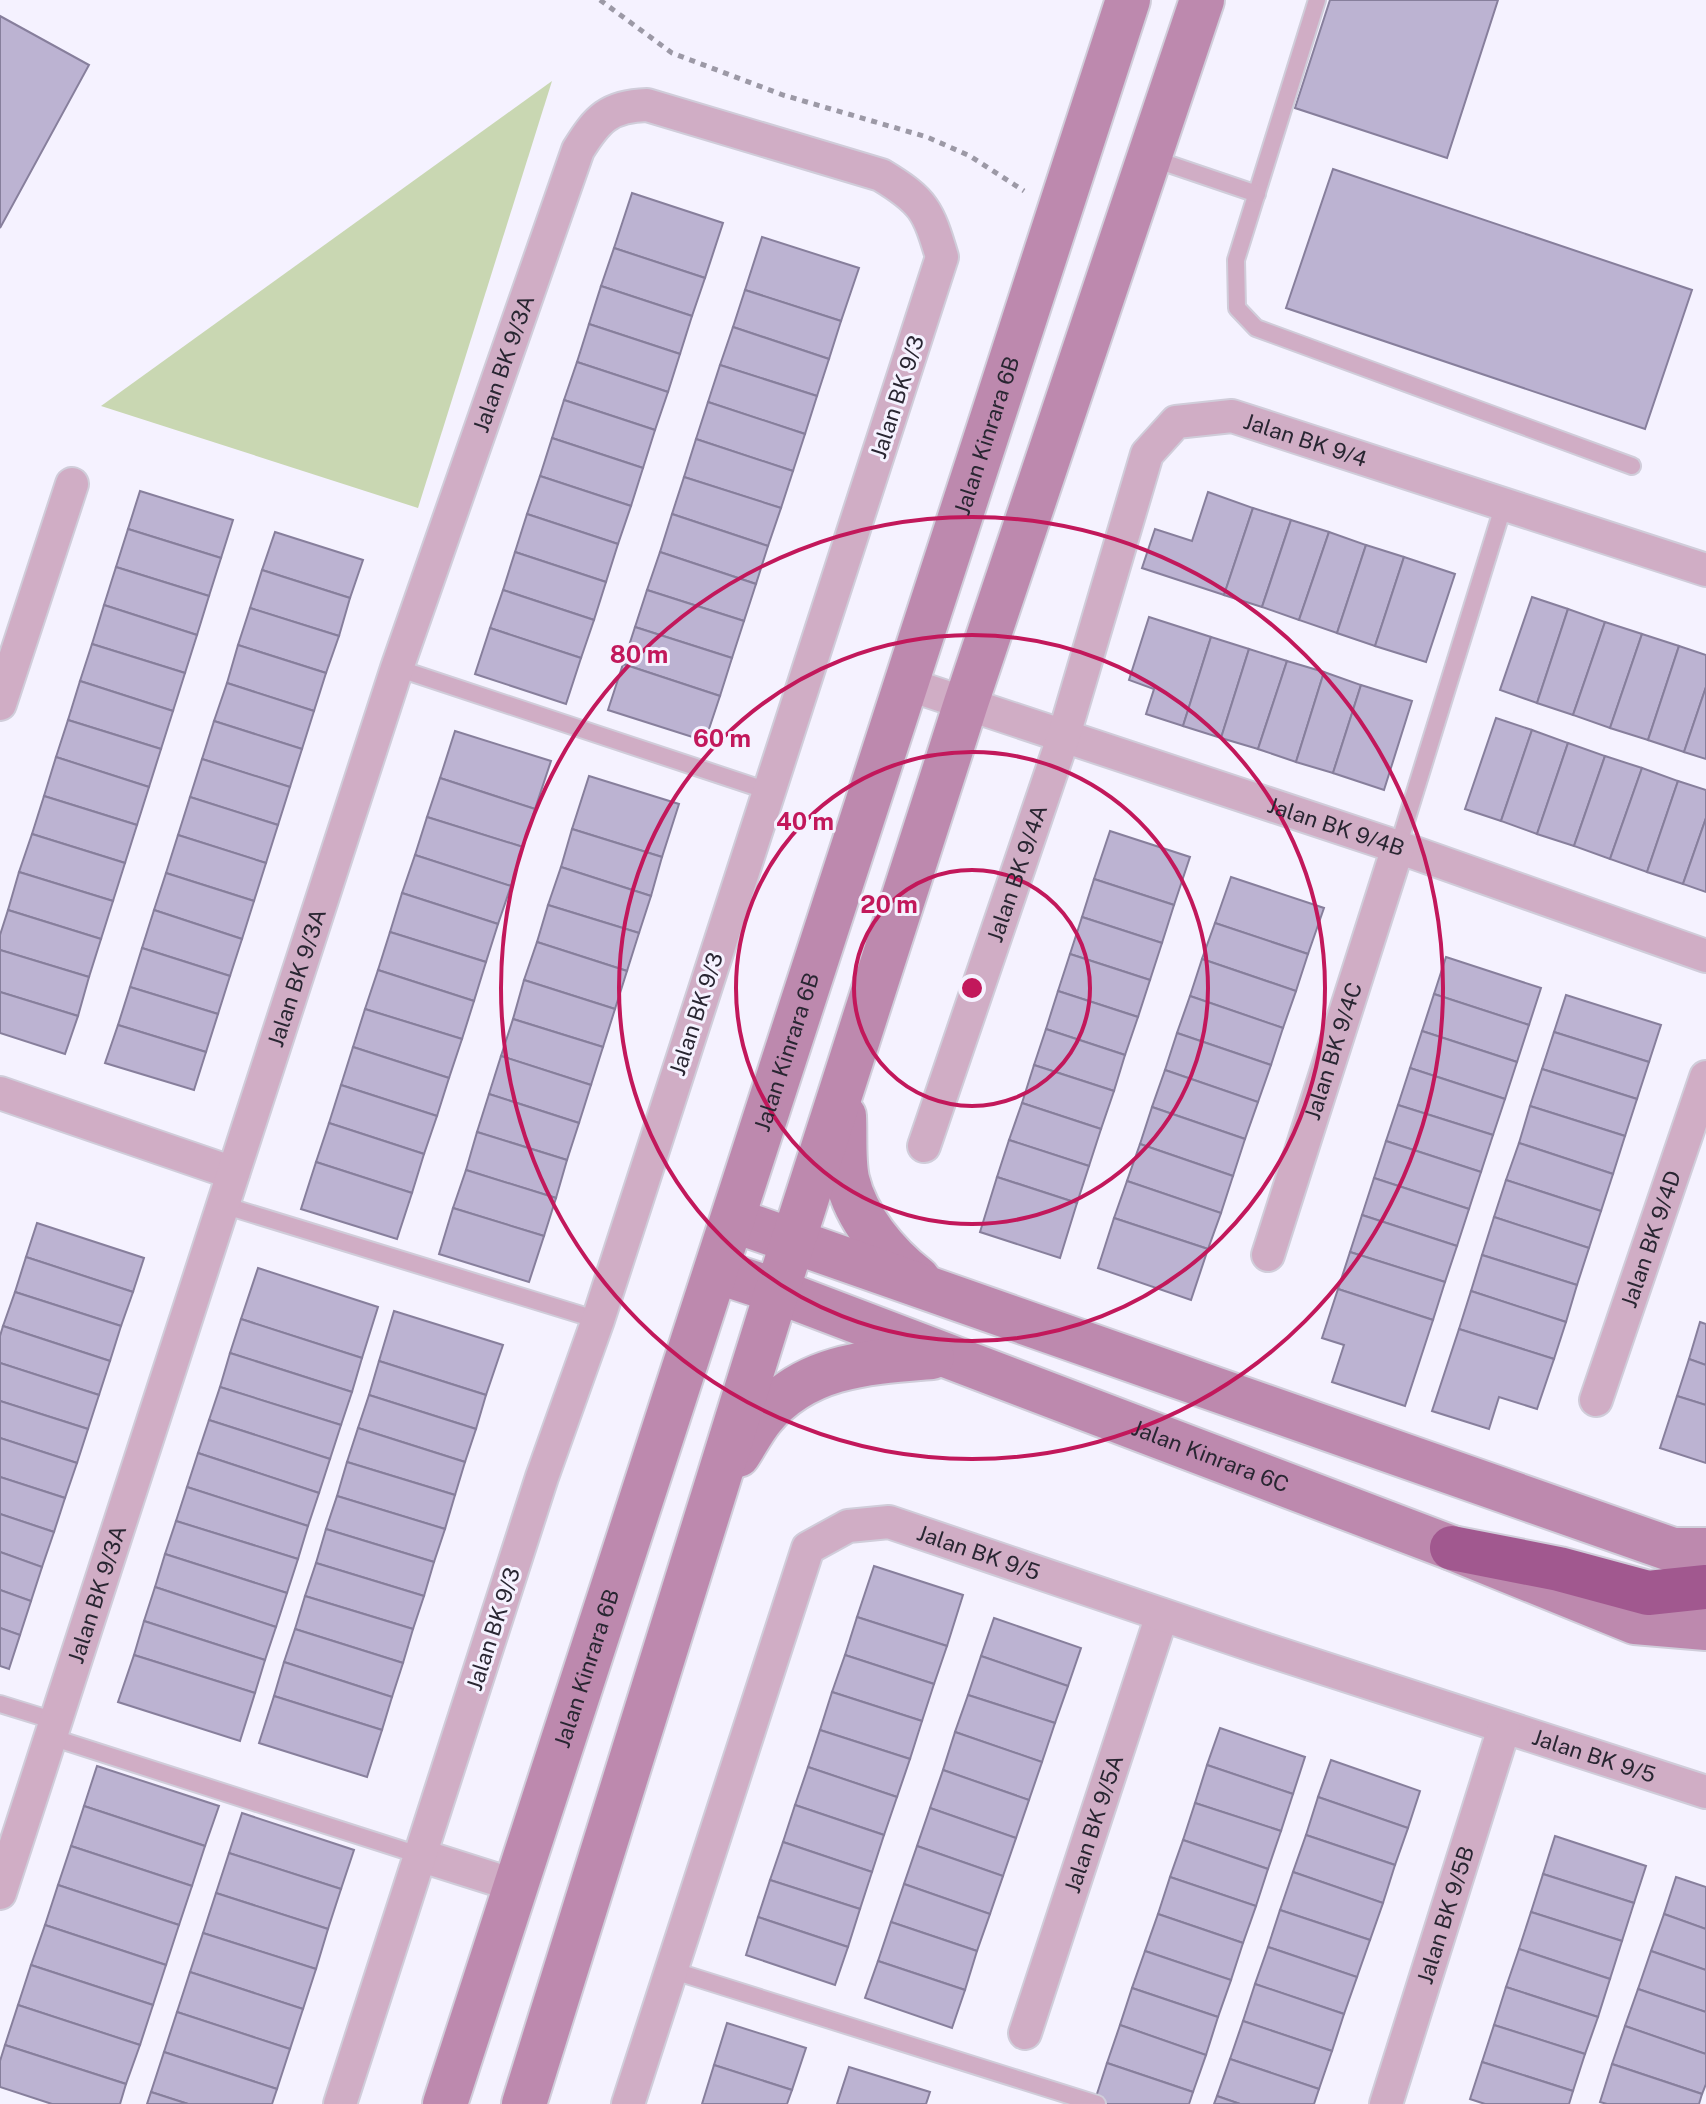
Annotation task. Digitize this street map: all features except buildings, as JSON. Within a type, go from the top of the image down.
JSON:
[{"type":"highway","points":[[1452,1548],[1559,1569],[1648,1593],[1706,1587]]},
{"type":"street","name":"Jalan Kinrara 6B","points":[[445,2104],[1128,0]]},
{"type":"street","points":[[524,2104],[777,1291],[966,703],[1202,0]]},
{"type":"street","name":"Jalan BK 9/3A","points":[[0,1893],[397,668],[578,150],[592,128],[608,113],[628,106],[647,105]]},
{"type":"street","name":"Jalan BK 9/3","points":[[340,2104],[942,257],[930,218],[921,205],[911,193],[881,175],[647,105]]},
{"type":"street","points":[[1085,132],[1151,158]]},
{"type":"street","name":"Jalan BK 9/4","points":[[1064,735],[1147,454],[1176,422],[1232,416],[1706,570]]},
{"type":"street","points":[[0,704],[72,484]]},
{"type":"street","name":"Jalan BK 9/4B","points":[[907,684],[1398,847],[1706,956]]},
{"type":"street","name":"Jalan BK 9/4A","points":[[924,1146],[1064,735]]},
{"type":"street","name":"Jalan BK 9/4C","points":[[1268,1255],[1398,847]]},
{"type":"street","name":"Jalan BK 9/4D","points":[[1596,1400],[1706,1077]]},
{"type":"street","points":[[843,1086],[847,1178],[860,1211],[894,1258],[930,1288]]},
{"type":"street","points":[[0,1093],[233,1173]]},
{"type":"street","points":[[733,1220],[1673,1550],[1706,1550]]},
{"type":"street","name":"Jalan Kinrara 6C","points":[[716,1271],[777,1291],[1452,1548],[1635,1622],[1706,1628]]},
{"type":"street","points":[[714,1492],[762,1418],[788,1392],[827,1371],[861,1362],[946,1356]]},
{"type":"street","name":"Jalan BK 9/5","points":[[628,2104],[808,1548],[848,1526],[889,1522],[1162,1615],[1706,1792]]},
{"type":"street","name":"Jalan BK 9/5A","points":[[1025,2033],[1162,1615]]},
{"type":"street","name":"Jalan BK 9/5B","points":[[1386,2104],[1504,1728]]},
{"type":"street","points":[[419,1855],[517,1886]]},
{"type":"lane","points":[[1317,0],[1236,260],[1237,308],[1256,328],[1632,466]]},
{"type":"lane","points":[[1151,158],[1257,194]]},
{"type":"lane","points":[[1398,847],[1504,504]]},
{"type":"lane","points":[[397,668],[768,791]]},
{"type":"lane","points":[[223,1205],[598,1320]]},
{"type":"lane","points":[[0,1704],[53,1729],[419,1855]]},
{"type":"lane","points":[[671,1970],[1097,2104]]},
{"type":"path","points":[[600,0],[672,53],[783,95],[927,137],[970,156],[1057,215]]},
{"type":"green space","points":[[552,81],[418,508],[101,406]]}]
